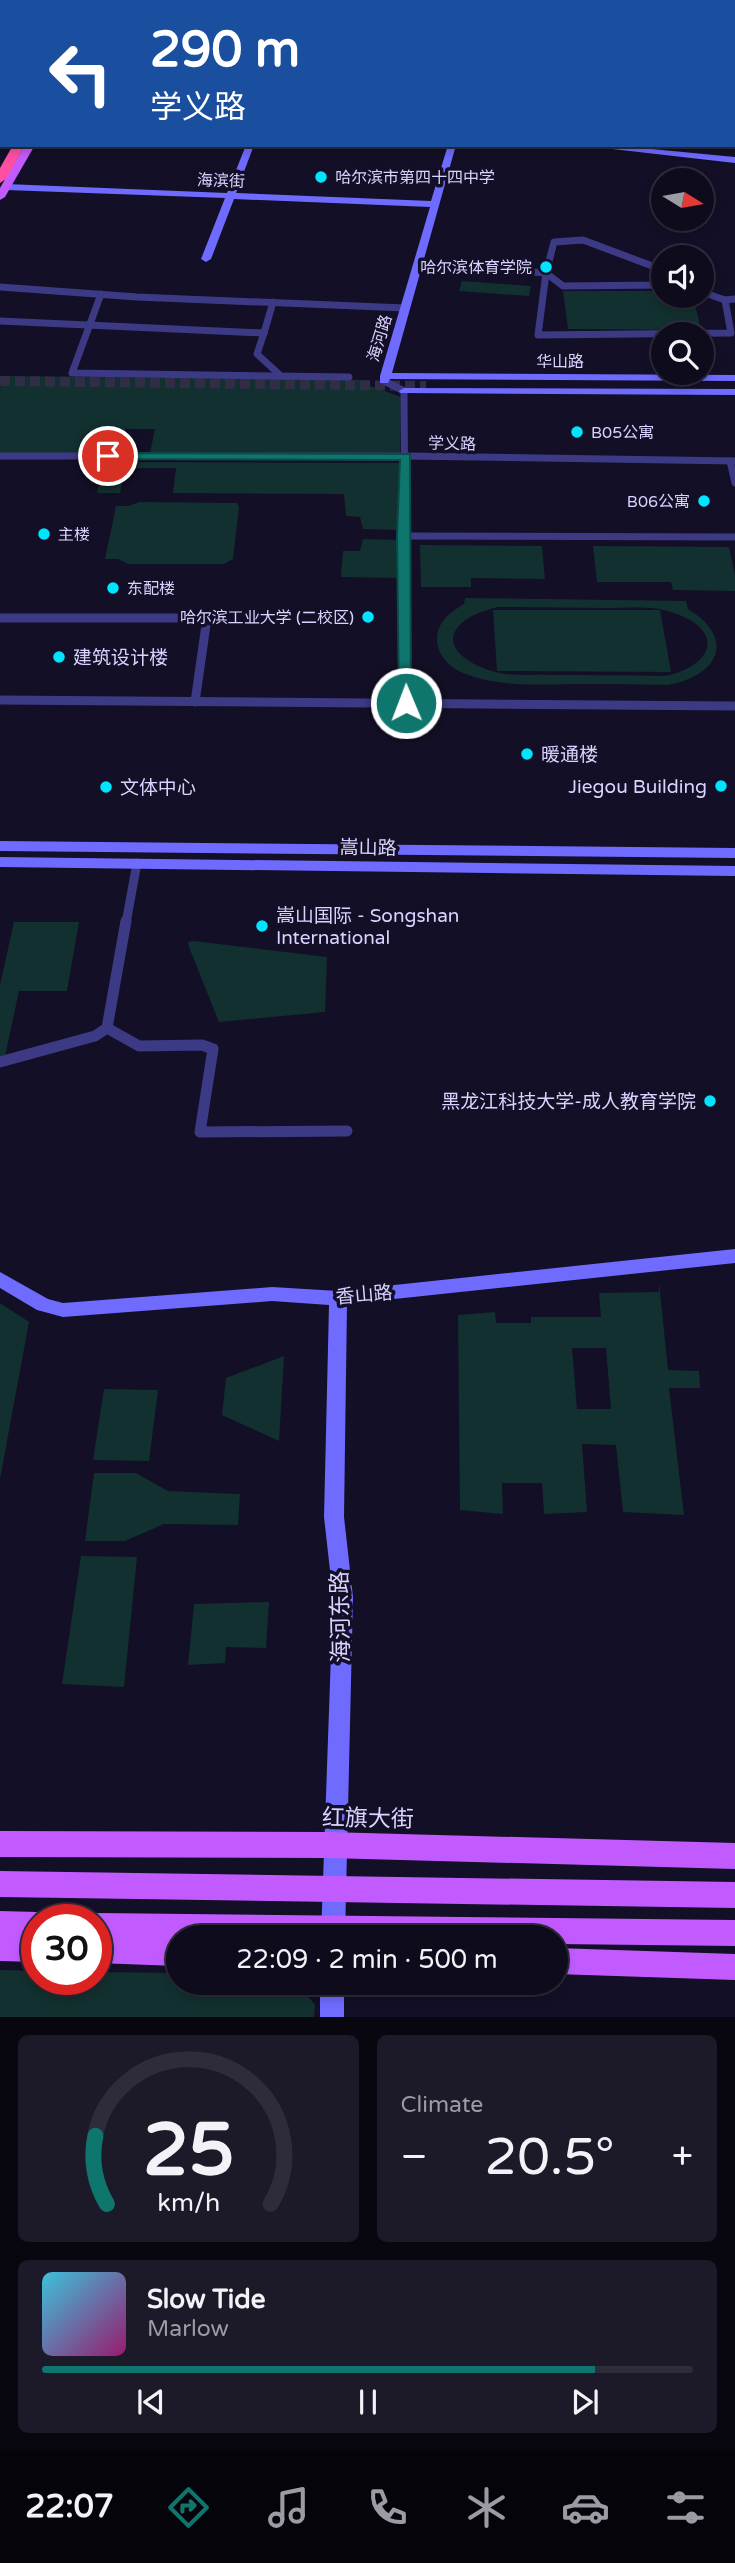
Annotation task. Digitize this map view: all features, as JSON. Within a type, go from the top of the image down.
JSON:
[{"type":"highway","points":[[3,183],[18,147]]},
{"type":"main road","points":[[0,197],[3,183],[29,147]]},
{"type":"main road","name":"红旗大街","points":[[0,1844],[335,1845],[735,1856]]},
{"type":"main road","points":[[0,1884],[735,1895]]},
{"type":"main road","points":[[0,1924],[21,1925]]},
{"type":"main road","points":[[112,1927],[166,1928]]},
{"type":"main road","points":[[568,1933],[735,1933]]},
{"type":"main road","points":[[0,1948],[21,1949]]},
{"type":"main road","points":[[112,1951],[166,1953]]},
{"type":"main road","points":[[568,1961],[735,1967]]},
{"type":"street","points":[[206,260],[249,147]]},
{"type":"street","name":"海河路","points":[[404,391],[384,378],[451,147]]},
{"type":"street","points":[[601,147],[735,160]]},
{"type":"street","name":"海滨街","points":[[3,183],[435,204]]},
{"type":"street","points":[[651,266],[583,240],[554,242],[546,273],[537,335],[731,333],[725,300]]},
{"type":"street","points":[[418,263],[546,273],[563,286],[651,285]]},
{"type":"street","points":[[0,287],[405,308]]},
{"type":"street","points":[[101,294],[72,373],[349,377]]},
{"type":"street","points":[[714,296],[725,300],[735,299]]},
{"type":"street","points":[[273,302],[257,354],[281,376]]},
{"type":"street","points":[[0,321],[264,333]]},
{"type":"street","name":"华山路","points":[[384,378],[735,382]]},
{"type":"street","name":"华山路","points":[[425,384],[735,382]]},
{"type":"street","points":[[406,703],[404,391],[735,393]]},
{"type":"street","name":"学义路","points":[[0,456],[406,456],[733,461]]},
{"type":"street","points":[[733,461],[735,483]]},
{"type":"street","points":[[403,536],[735,537]]},
{"type":"street","points":[[0,618],[207,618],[195,702]]},
{"type":"street","points":[[0,700],[735,706]]},
{"type":"street","name":"嵩山路","points":[[0,846],[735,853]]},
{"type":"street","name":"嵩山路","points":[[0,862],[735,871]]},
{"type":"street","points":[[0,1062],[95,1037],[107,1028],[137,863]]},
{"type":"street","points":[[107,1028],[139,1046],[202,1045],[213,1049],[201,1132],[347,1131]]},
{"type":"street","name":"香山路","points":[[0,1279],[43,1305],[62,1310],[272,1294],[338,1298],[735,1256]]},
{"type":"street","name":"海河东路","points":[[333,1925],[343,1597],[334,1517],[338,1298]]},
{"type":"street","points":[[332,1995],[332,2017]]},
{"type":"green space","points":[[462,281],[531,286],[529,296],[459,291]]},
{"type":"green space","points":[[563,291],[651,291],[651,308],[696,308],[699,322],[651,322],[651,330],[568,329]]},
{"type":"green space","points":[[6,376],[366,380],[365,384],[401,397],[400,455],[150,453],[155,429],[125,429],[120,453],[0,453],[0,388]]},
{"type":"green space","points":[[108,462],[400,463],[401,530],[363,529],[360,517],[346,516],[344,494],[173,493],[176,468],[125,468],[120,493],[97,493],[103,465]]},
{"type":"green space","points":[[139,502],[237,503],[239,507],[233,559],[224,564],[128,564],[118,559],[105,559],[116,506],[129,506]]},
{"type":"green space","points":[[363,539],[400,540],[400,578],[341,577],[343,551],[360,551]]},
{"type":"green space","points":[[420,545],[542,546],[545,579],[471,578],[471,587],[421,587]]},
{"type":"green space","points":[[593,546],[729,547],[735,575],[735,591],[673,590],[671,582],[597,582]]},
{"type":"green space","points":[[465,598],[686,601],[688,609],[712,631],[716,654],[700,673],[668,685],[544,685],[498,682],[457,670],[443,658],[437,641],[441,623],[464,604]],"holes":[[[498,607],[666,610],[691,620],[702,629],[707,638],[707,648],[694,664],[665,676],[506,674],[474,664],[461,655],[453,637],[457,628],[466,620],[480,612]]]},
{"type":"green space","points":[[493,610],[660,610],[671,672],[497,671]]},
{"type":"green space","points":[[14,922],[79,922],[67,991],[19,991],[4,1061],[0,1062],[0,985]]},
{"type":"green space","points":[[188,942],[327,957],[325,1012],[219,1022],[189,947]]},
{"type":"green space","points":[[659,1281],[668,1370],[699,1371],[700,1388],[669,1388],[684,1515],[623,1512],[616,1445],[582,1444],[587,1512],[544,1514],[542,1483],[502,1483],[503,1514],[460,1510],[458,1315],[495,1312],[496,1323],[531,1323],[531,1317],[601,1317],[599,1293],[659,1292]],"holes":[[[572,1348],[606,1348],[611,1409],[577,1409]]]},
{"type":"green space","points":[[0,1303],[29,1322],[0,1479]]},
{"type":"green space","points":[[284,1356],[279,1441],[222,1415],[226,1378]]},
{"type":"green space","points":[[104,1389],[158,1390],[149,1461],[93,1460]]},
{"type":"green space","points":[[94,1473],[136,1473],[168,1491],[240,1494],[238,1525],[164,1524],[125,1541],[85,1541]]},
{"type":"green space","points":[[81,1556],[137,1557],[124,1687],[62,1684]]},
{"type":"green space","points":[[269,1602],[266,1648],[226,1647],[225,1663],[188,1665],[194,1604]]},
{"type":"green space","points":[[0,1970],[21,1971],[21,1995],[112,1995],[112,1972],[166,1973],[166,1995],[307,1995],[315,2005],[314,2017],[0,2017]]},
{"type":"tunnel","points":[[0,381],[426,386]]},
{"type":"place","name":"哈尔滨市第四十四中学","points":[[321,177]]},
{"type":"place","name":"哈尔滨体育学院","points":[[546,267]]},
{"type":"place","name":"B05公寓","points":[[577,432]]},
{"type":"place","name":"B06公寓","points":[[704,501]]},
{"type":"place","name":"主楼","points":[[44,534]]},
{"type":"place","name":"东配楼","points":[[113,588]]},
{"type":"place","name":"哈尔滨工业大学 (二校区)","points":[[368,617]]},
{"type":"place","name":"建筑设计楼","points":[[59,657]]},
{"type":"place","name":"暖通楼","points":[[527,754]]},
{"type":"place","name":"Jiegou Building","points":[[721,786]]},
{"type":"place","name":"文体中心","points":[[106,787]]},
{"type":"place","name":"嵩山国际 - Songshan International","points":[[262,926]]},
{"type":"place","name":"黑龙江科技大学-成人教育学院","points":[[710,1101]]},
{"type":"route","points":[[108,456],[406,456],[403,536],[406,703]]}]
